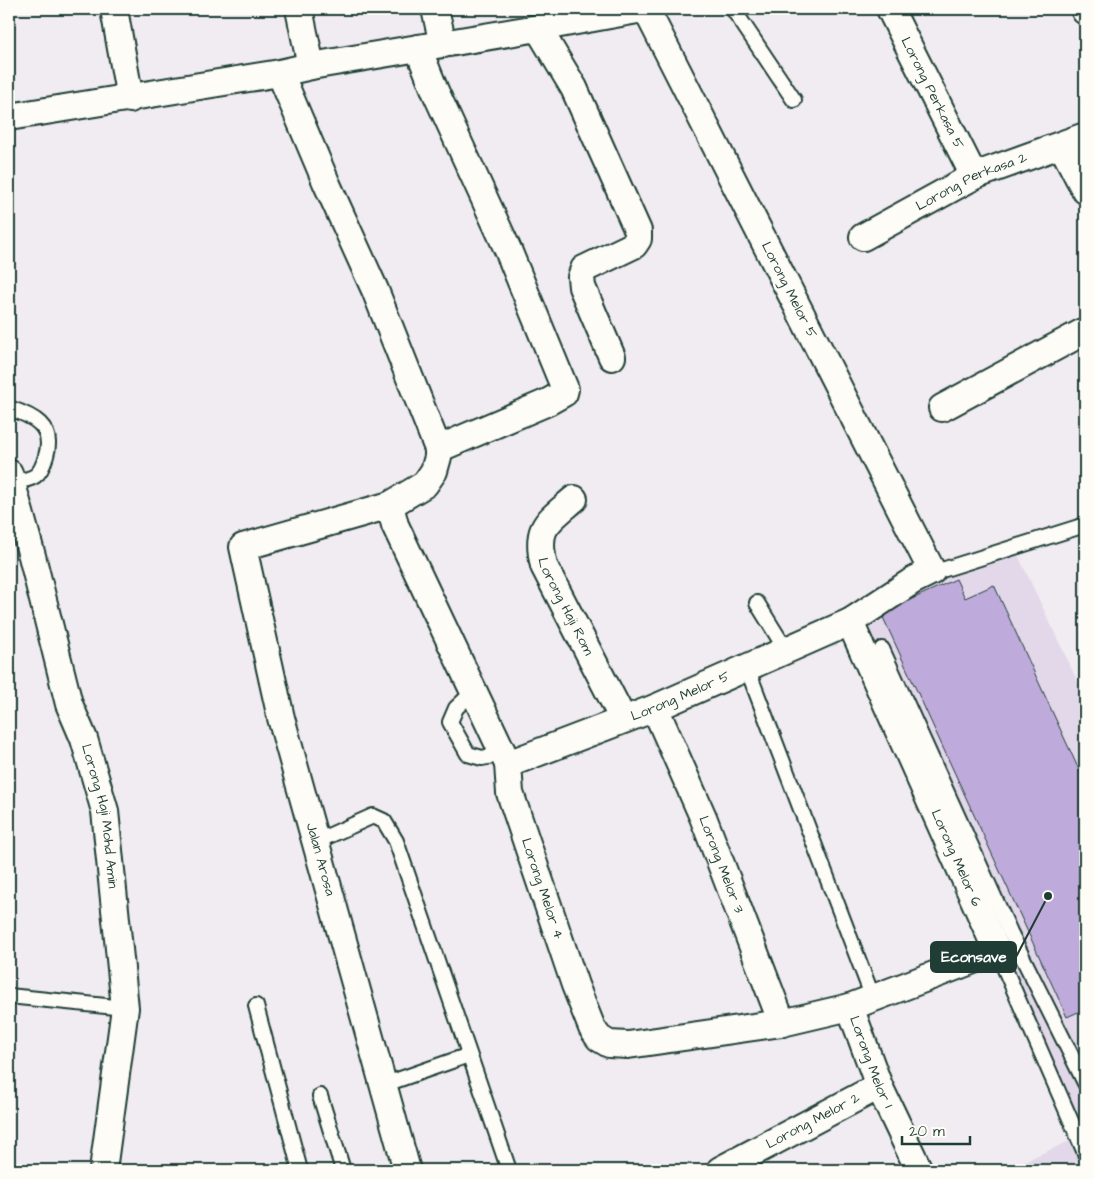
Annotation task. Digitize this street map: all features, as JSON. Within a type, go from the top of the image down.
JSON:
[{"type":"street","points":[[114,9],[130,99]]},
{"type":"street","points":[[299,9],[311,66]]},
{"type":"street","points":[[435,9],[430,46],[436,93],[508,250],[565,389],[564,394],[548,402],[438,449]]},
{"type":"street","points":[[9,117],[130,99],[538,28],[576,15],[644,9]]},
{"type":"street","name":"Lorong Melor 5","points":[[506,759],[655,708],[746,668],[850,622],[914,580],[932,571],[644,9]]},
{"type":"street","name":"Lorong Perkasa 5","points":[[890,9],[974,176]]},
{"type":"street","points":[[538,28],[574,88],[638,231],[638,239],[634,245],[584,269],[581,277],[582,287],[612,357]]},
{"type":"street","points":[[280,73],[326,182],[376,290],[438,449],[434,471],[425,484],[390,505]]},
{"type":"street","points":[[1074,141],[1085,190]]},
{"type":"street","name":"Lorong Perkasa 2","points":[[863,237],[974,176],[1074,141]]},
{"type":"street","points":[[942,408],[1085,331]]},
{"type":"street","name":"Lorong Haji Mohd Amin","points":[[10,478],[32,556],[69,704],[84,739],[105,811],[125,1008],[103,1170]]},
{"type":"street","name":"Lorong Haji Rom","points":[[574,499],[550,520],[541,533],[540,547],[544,566],[623,719]]},
{"type":"street","name":"Jalan Arosa","points":[[390,505],[243,547],[281,718],[408,1170]]},
{"type":"street","name":"Lorong Melor 4","points":[[390,505],[395,525],[506,759],[510,793],[575,985],[592,1028],[599,1038],[609,1044],[628,1045],[782,1023],[850,1007]]},
{"type":"street","name":"Lorong Melor 6","points":[[850,622],[1000,940]]},
{"type":"street","name":"Lorong Melor 3","points":[[655,708],[703,817],[782,1023]]},
{"type":"street","points":[[850,1007],[1000,940]]},
{"type":"street","name":"Lorong Melor 1","points":[[850,1007],[879,1086],[919,1170]]},
{"type":"street","name":"Lorong Melor 2","points":[[720,1170],[879,1086]]},
{"type":"lane","points":[[733,9],[794,100]]},
{"type":"lane","points":[[9,408],[27,414],[40,422],[45,429],[49,447],[44,465],[35,476],[10,478]]},
{"type":"lane","points":[[932,571],[964,563],[1085,525]]},
{"type":"lane","points":[[756,603],[786,650]]},
{"type":"lane","points":[[882,649],[1085,1153]]},
{"type":"lane","points":[[746,668],[873,998]]},
{"type":"lane","points":[[315,842],[373,816],[384,821],[396,841],[509,1170]]},
{"type":"lane","points":[[1000,940],[1080,1059],[1085,1083]]},
{"type":"lane","points":[[9,996],[125,1008]]},
{"type":"lane","points":[[256,1006],[300,1170]]},
{"type":"lane","points":[[383,1085],[469,1055]]},
{"type":"lane","points":[[320,1096],[343,1170]]},
{"type":"shaded area","points":[[1016,551],[1085,697],[1085,1170],[1005,1170],[1083,1135],[861,625],[937,577]]},
{"type":"building","points":[[956,579],[965,598],[994,585],[1085,783],[1085,1009],[1067,1017],[881,613]]},
{"type":"place","name":"Econsave","points":[[1048,896]]}]
